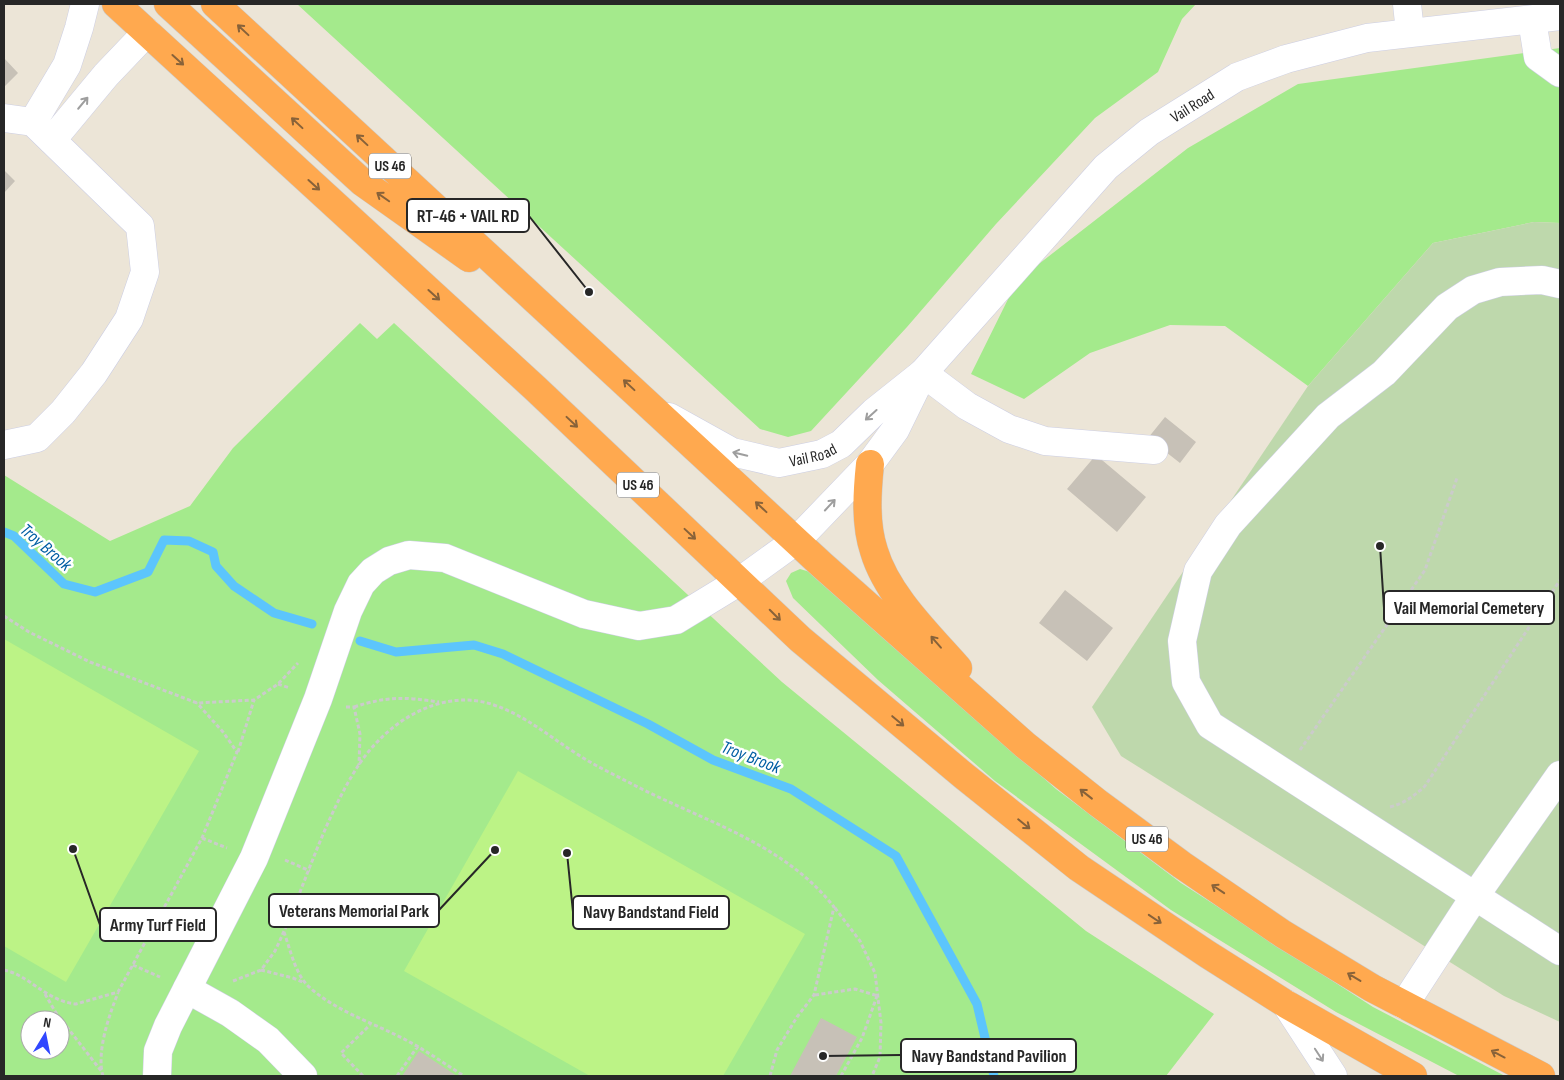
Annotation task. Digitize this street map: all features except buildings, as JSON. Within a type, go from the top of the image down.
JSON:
[{"type":"highway","name":"US 46","points":[[116,4],[536,389],[800,639],[956,770],[1079,868],[1207,954],[1286,1004],[1413,1076]]},
{"type":"highway","points":[[168,4],[362,182],[565,327]]},
{"type":"highway","name":"US 46","points":[[215,4],[797,540],[829,572],[1025,745],[1098,803],[1189,870],[1283,934],[1404,1005],[1541,1076]]},
{"type":"highway","points":[[870,464],[867,492],[868,523],[874,552],[883,570],[904,605],[1025,745]]},
{"type":"street","points":[[43,131],[67,65],[85,4]]},
{"type":"street","points":[[1407,4],[1410,32]]},
{"type":"street","name":"Vail Road","points":[[656,411],[732,452],[779,464],[817,456],[840,444],[874,412],[923,373],[1106,166],[1149,132],[1237,78],[1286,59],[1367,38],[1560,16]]},
{"type":"street","points":[[1532,20],[1538,56],[1560,73]]},
{"type":"street","points":[[43,131],[106,75],[147,32]]},
{"type":"street","points":[[4,118],[43,131],[140,226],[145,272],[129,319],[94,373],[63,412],[37,438],[4,445]]},
{"type":"street","points":[[1560,284],[1542,280],[1500,282],[1473,290],[1448,307],[1384,373],[1328,416],[1228,525],[1198,571],[1182,642],[1186,682],[1210,725],[1560,951]]},
{"type":"street","points":[[923,373],[967,406],[1009,429],[1045,441],[1154,450]]},
{"type":"street","name":"Vail Road","points":[[157,1076],[158,1051],[168,1026],[254,858],[308,723],[348,610],[361,584],[372,571],[389,561],[409,554],[445,558],[584,614],[639,626],[676,620],[740,581],[797,540],[870,464],[896,430],[923,373]]},
{"type":"street","points":[[1404,1005],[1475,896],[1560,775]]},
{"type":"street","points":[[187,989],[230,1013],[268,1040],[303,1076]]},
{"type":"street","points":[[1286,1004],[1333,1076]]},
{"type":"path","points":[[1284,773],[1425,570],[1457,478]]},
{"type":"path","points":[[1351,817],[1401,804],[1424,786],[1560,580]]},
{"type":"path","points":[[4,616],[29,632],[90,662],[197,703],[254,700],[278,684],[303,659]]},
{"type":"path","points":[[344,706],[354,708],[371,702],[404,696],[440,702],[469,699],[491,704],[526,718],[578,755],[655,796],[734,831],[781,858],[821,890],[860,941],[875,973],[878,996],[880,1057],[872,1076]]},
{"type":"path","points":[[102,1074],[106,1028],[118,992],[202,838],[237,752],[254,700]]},
{"type":"path","points":[[440,702],[400,721],[382,737],[359,765],[335,811],[275,951],[261,970],[293,978],[306,984],[323,997],[370,1025],[418,1046],[462,1076]]},
{"type":"path","points":[[197,703],[223,732],[237,752]]},
{"type":"path","points":[[354,708],[360,734],[359,765]]},
{"type":"path","points":[[770,1076],[777,1050],[797,1017],[814,995],[834,907]]},
{"type":"path","points":[[284,932],[293,958],[306,984]]},
{"type":"path","points":[[5,969],[58,1000],[76,1004],[118,992]]},
{"type":"path","points":[[814,995],[855,989],[878,996]]},
{"type":"path","points":[[44,992],[56,1013],[102,1074]]},
{"type":"path","points":[[841,1076],[862,1038],[878,996]]},
{"type":"path","points":[[362,1076],[341,1053],[370,1025]]},
{"type":"path","points":[[397,1076],[418,1046]]},
{"type":"green space","points":[[297,4],[1196,4],[1182,19],[1158,72],[1095,118],[996,224],[907,327],[811,431],[788,437],[760,429]]},
{"type":"green space","points":[[1560,48],[1560,223],[1534,222],[1433,243],[1308,386],[1225,326],[1170,325],[1090,353],[1024,399],[971,374],[1017,281],[1188,148],[1298,84]]},
{"type":"green space","points":[[1534,222],[1560,223],[1560,1022],[1504,996],[1121,756],[1092,707],[1308,386],[1433,243]]},
{"type":"green space","points":[[360,323],[377,339],[394,323],[782,682],[1086,931],[1214,1014],[1166,1076],[4,1076],[4,475],[110,541],[190,506],[233,448]]},
{"type":"green space","points":[[800,569],[810,572],[1056,789],[1181,883],[1373,1007],[1505,1076],[1459,1076],[1336,1012],[1171,910],[995,781],[878,680],[793,598],[786,581],[791,573]]},
{"type":"green space","points":[[4,639],[199,751],[66,982],[4,946]]},
{"type":"green space","points":[[518,771],[805,934],[723,1076],[590,1076],[404,971]]},
{"type":"waterway","name":"Troy Brook","points":[[4,532],[14,536],[64,584],[95,592],[148,572],[164,540],[189,541],[213,552],[216,566],[234,586],[274,613],[312,624]]},
{"type":"waterway","name":"Troy Brook","points":[[360,641],[396,652],[474,645],[503,654],[648,724],[713,760],[791,789],[896,856],[977,1004],[994,1076]]},
{"type":"place","name":"RT-46 + VAIL RD","points":[[589,292]]},
{"type":"place","name":"Vail Memorial Cemetery","points":[[1380,546]]},
{"type":"place","name":"Army Turf Field","points":[[73,849]]},
{"type":"place","name":"Veterans Memorial Park","points":[[495,850]]},
{"type":"place","name":"Navy Bandstand Field","points":[[567,853]]},
{"type":"place","name":"Navy Bandstand Pavilion","points":[[823,1056]]}]
